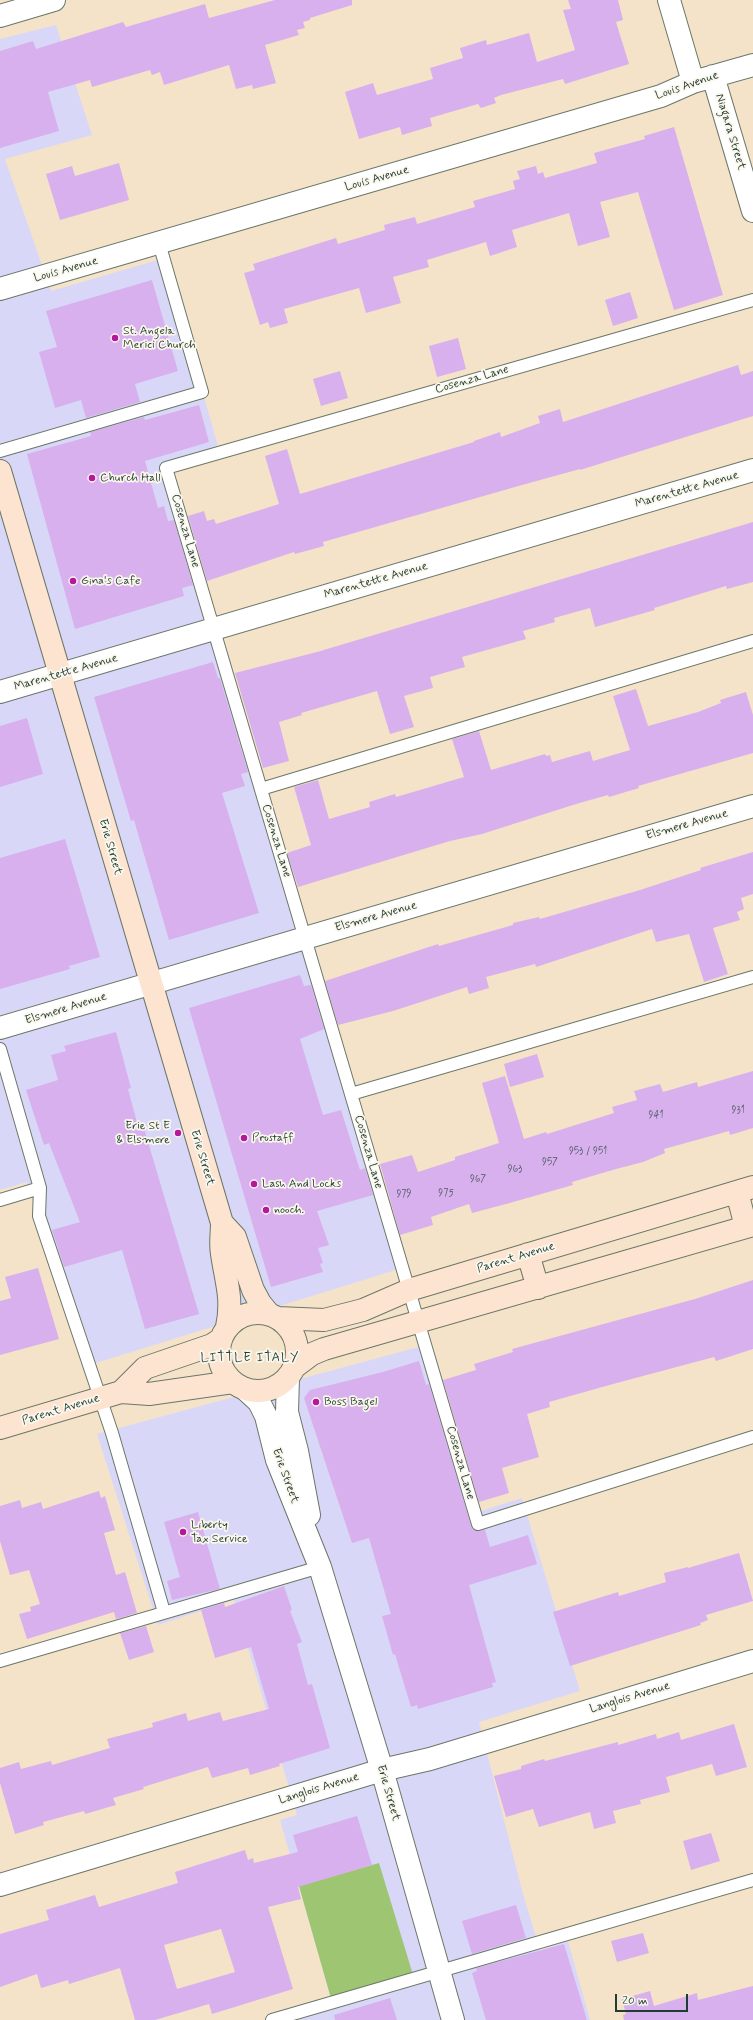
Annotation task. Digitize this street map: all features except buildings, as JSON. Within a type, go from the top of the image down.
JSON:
[{"type":"street","points":[[0,16],[54,0]]},
{"type":"street","name":"Niagara Street","points":[[669,0],[703,79],[753,210]]},
{"type":"street","name":"Louis Avenue","points":[[0,289],[660,96],[703,79],[753,65]]},
{"type":"street","name":"Marentette Avenue","points":[[0,692],[753,470]]},
{"type":"street","name":"Erie Street","points":[[0,471],[222,1223],[222,1252],[230,1298],[230,1314],[224,1333]]},
{"type":"street","name":"Elsmere Avenue","points":[[0,1028],[753,806]]},
{"type":"street","points":[[224,1333],[219,1358],[224,1372],[239,1386],[258,1392],[271,1390],[312,1354],[324,1348],[538,1288],[750,1226],[745,1189]]},
{"type":"street","name":"Parent Avenue","points":[[274,1316],[324,1320],[363,1310],[408,1290],[745,1189]]},
{"type":"street","name":"Erie Street","points":[[222,1223],[235,1237],[253,1290],[260,1303],[274,1316]]},
{"type":"street","points":[[528,1254],[538,1288]]},
{"type":"street","points":[[121,1392],[144,1368],[212,1345],[238,1318],[251,1313],[274,1316],[289,1326],[295,1338],[298,1352],[292,1372]]},
{"type":"street","name":"Erie Street","points":[[292,1372],[287,1412],[297,1451],[320,1567]]},
{"type":"street","name":"Erie Street","points":[[239,1386],[259,1402],[266,1416],[277,1460],[320,1567],[382,1770],[453,2020]]},
{"type":"street","name":"Parent Avenue","points":[[0,1428],[121,1392],[149,1394],[239,1386]]},
{"type":"street","name":"Langlois Avenue","points":[[0,1885],[382,1770],[430,1759],[753,1661]]},
{"type":"lane","points":[[0,451],[202,392],[159,243]]},
{"type":"lane","name":"Cosenza Lane","points":[[753,300],[166,468],[478,1524],[753,1437]]},
{"type":"lane","points":[[261,790],[753,641]]},
{"type":"lane","points":[[351,1094],[753,977]]},
{"type":"lane","points":[[0,1049],[40,1188],[39,1216],[112,1433],[164,1612]]},
{"type":"lane","points":[[0,1200],[40,1188]]},
{"type":"lane","points":[[0,1661],[320,1567]]},
{"type":"lane","points":[[272,2020],[438,1970],[753,1880]]},
{"type":"shaded area","points":[[56,25],[92,135],[5,159],[51,291],[165,258],[221,457],[164,476],[399,1269],[83,1367],[27,1182],[0,1190],[0,39]]},
{"type":"shaded area","points":[[426,1345],[478,1512],[522,1498],[580,1691],[479,1722],[523,1894],[540,1950],[568,1941],[590,2020],[300,2020],[298,2012],[332,2002],[280,1820],[297,1815],[234,1600],[158,1625],[97,1434]]},
{"type":"green space","points":[[379,1863],[414,1978],[332,2002],[299,1886]]},
{"type":"place","name":"St. Angela Merici Church","points":[[115,338]]},
{"type":"place","name":"Church Hall","points":[[92,478]]},
{"type":"place","name":"Gina's Cafe","points":[[73,581]]},
{"type":"place","name":"Erie St E & Elsmere","points":[[178,1133]]},
{"type":"place","name":"Prostaff","points":[[244,1138]]},
{"type":"place","name":"Lash And Locks","points":[[254,1184]]},
{"type":"place","name":"nooch.","points":[[266,1210]]},
{"type":"place","name":"Boss Bagel","points":[[316,1402]]},
{"type":"place","name":"Liberty Tax Service","points":[[183,1532]]},
{"type":"district","name":"LITTLE ITALY","points":[[250,1358]]}]
